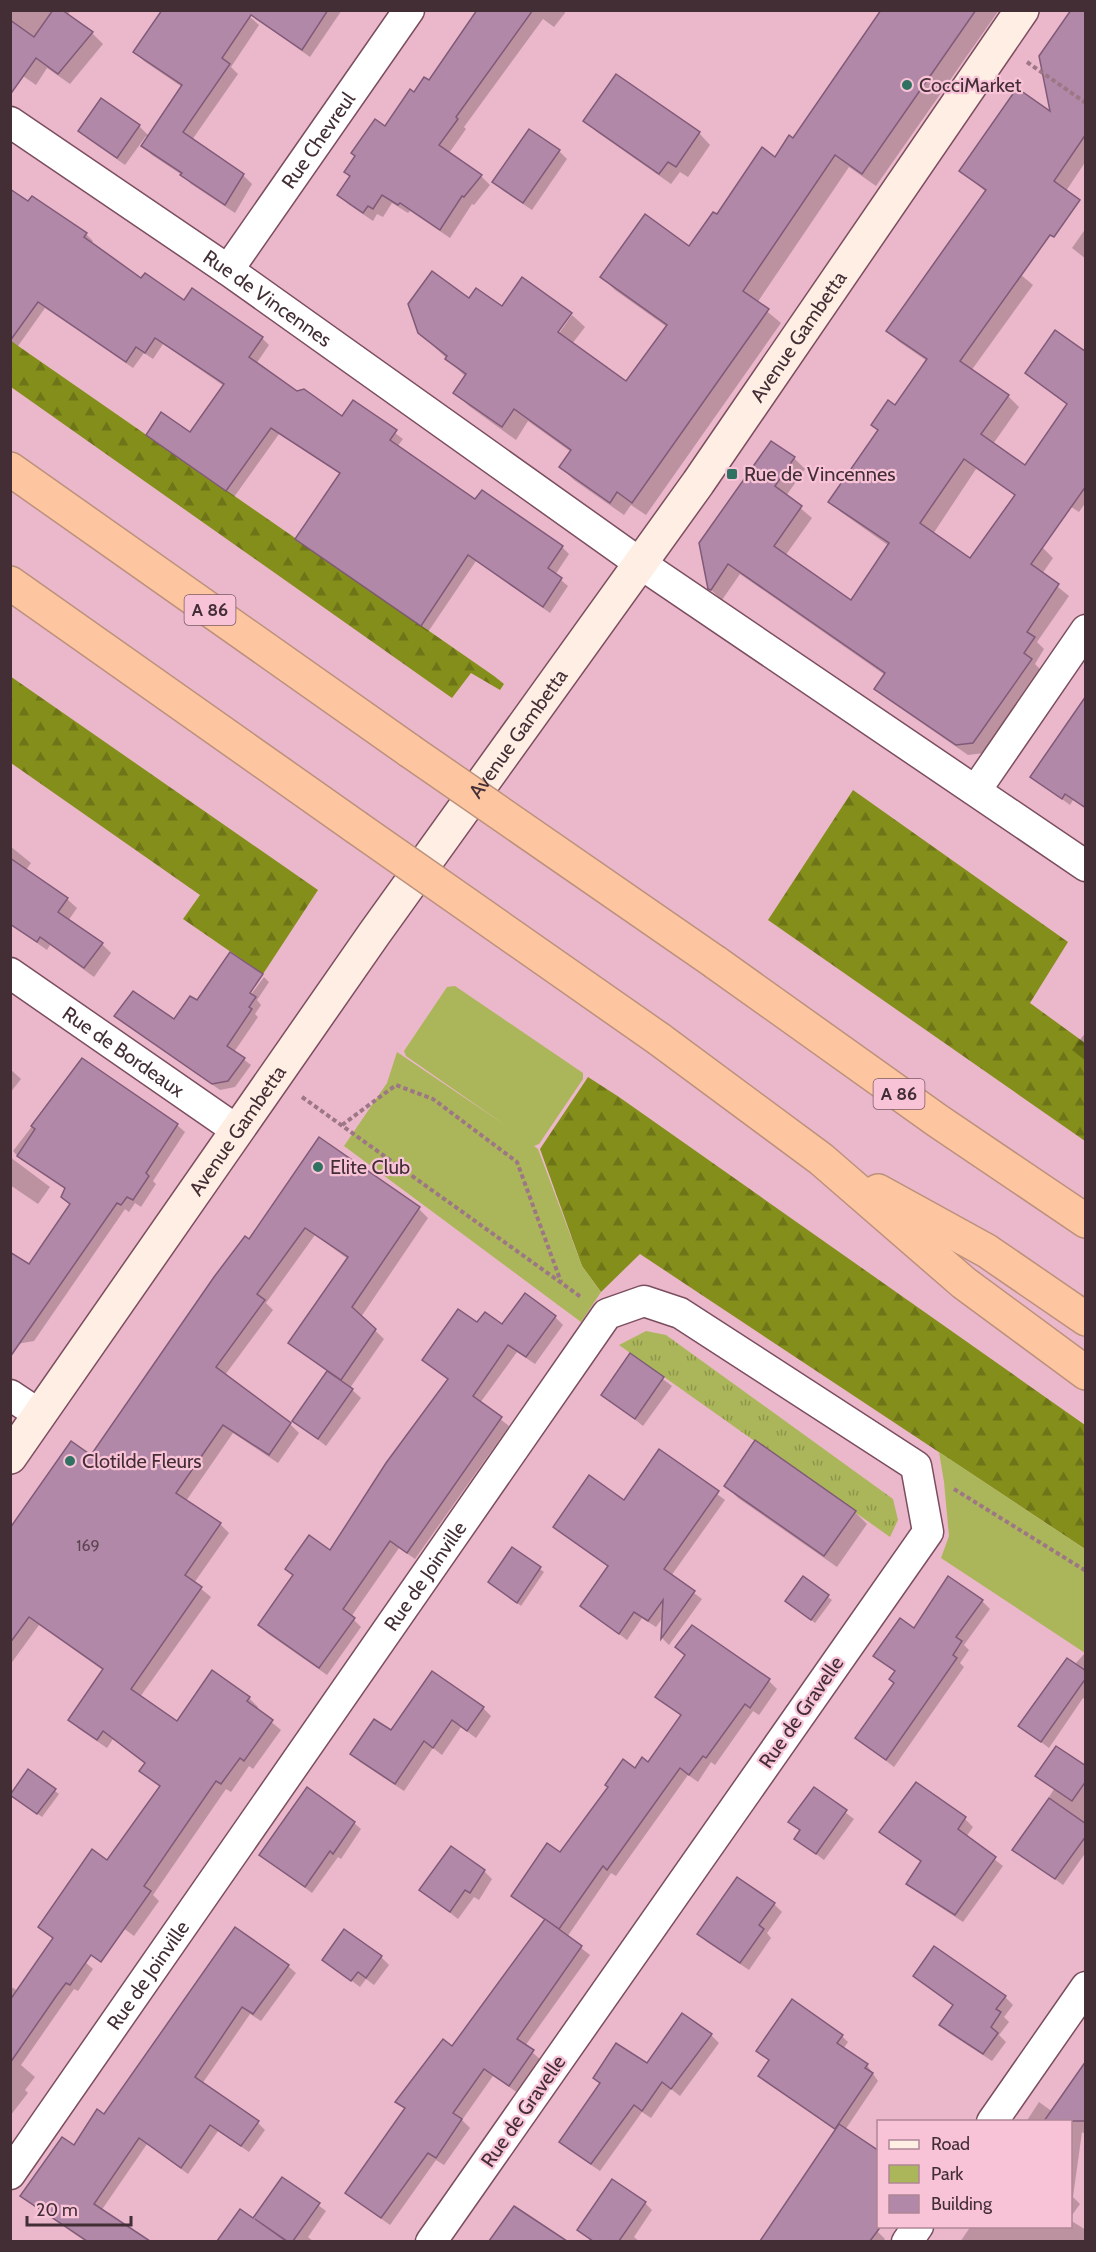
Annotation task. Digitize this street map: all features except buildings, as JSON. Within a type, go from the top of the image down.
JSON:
[{"type":"highway","name":"A 86","points":[[10,469],[410,751],[715,962],[938,1121],[1086,1221]]},
{"type":"highway","points":[[10,584],[659,1039],[821,1159],[964,1283],[1086,1373]]},
{"type":"highway","points":[[821,1159],[987,1251],[1086,1319]]},
{"type":"street","name":"Rue Chevreul","points":[[228,270],[409,10]]},
{"type":"street","name":"Avenue Gambetta","points":[[10,1457],[374,934],[641,564],[1023,10]]},
{"type":"street","name":"Rue de Vincennes","points":[[10,122],[228,270],[641,564],[1086,866]]},
{"type":"street","points":[[976,790],[1086,630]]},
{"type":"street","name":"Rue de Bordeaux","points":[[10,973],[238,1131]]},
{"type":"street","points":[[607,1314],[644,1301],[681,1313],[916,1466]]},
{"type":"street","name":"Rue de Joinville","points":[[10,2174],[607,1314]]},
{"type":"street","points":[[10,1395],[40,1415]]},
{"type":"street","name":"Rue de Gravelle","points":[[431,2241],[928,1532],[916,1466]]},
{"type":"street","points":[[993,2120],[1086,1988]]},
{"type":"street","points":[[908,2241],[917,2228]]},
{"type":"path","points":[[999,43],[1086,103]]},
{"type":"path","points":[[274,1077],[607,1314]]},
{"type":"path","points":[[341,1125],[396,1085],[433,1099],[517,1162],[562,1283]]},
{"type":"path","points":[[916,1466],[1086,1571]]},
{"type":"green space","points":[[11,341],[494,676],[504,684],[500,690],[471,673],[452,698],[11,387]]},
{"type":"green space","points":[[10,676],[318,890],[263,974],[183,919],[200,895],[11,763]]},
{"type":"green space","points":[[853,790],[1068,942],[1030,1003],[1085,1043],[1085,1141],[768,920]]},
{"type":"green space","points":[[455,986],[583,1073],[583,1079],[539,1144],[534,1146],[538,1149],[582,1266],[601,1292],[581,1322],[344,1146],[387,1083],[397,1052],[505,1125],[406,1056],[404,1051],[447,987]]},
{"type":"green space","points":[[588,1077],[1085,1425],[1085,1549],[640,1254],[601,1292],[582,1266],[540,1149]]},
{"type":"green space","points":[[646,1331],[666,1335],[893,1499],[898,1520],[890,1537],[619,1345]]},
{"type":"green space","points":[[939,1452],[1085,1549],[1085,1653],[941,1558],[949,1536]]},
{"type":"place","name":"CocciMarket","points":[[907,85]]},
{"type":"place","name":"Rue de Vincennes","points":[[732,474]]},
{"type":"place","name":"Elite Club","points":[[318,1167]]},
{"type":"place","name":"Clotilde Fleurs","points":[[70,1461]]}]
